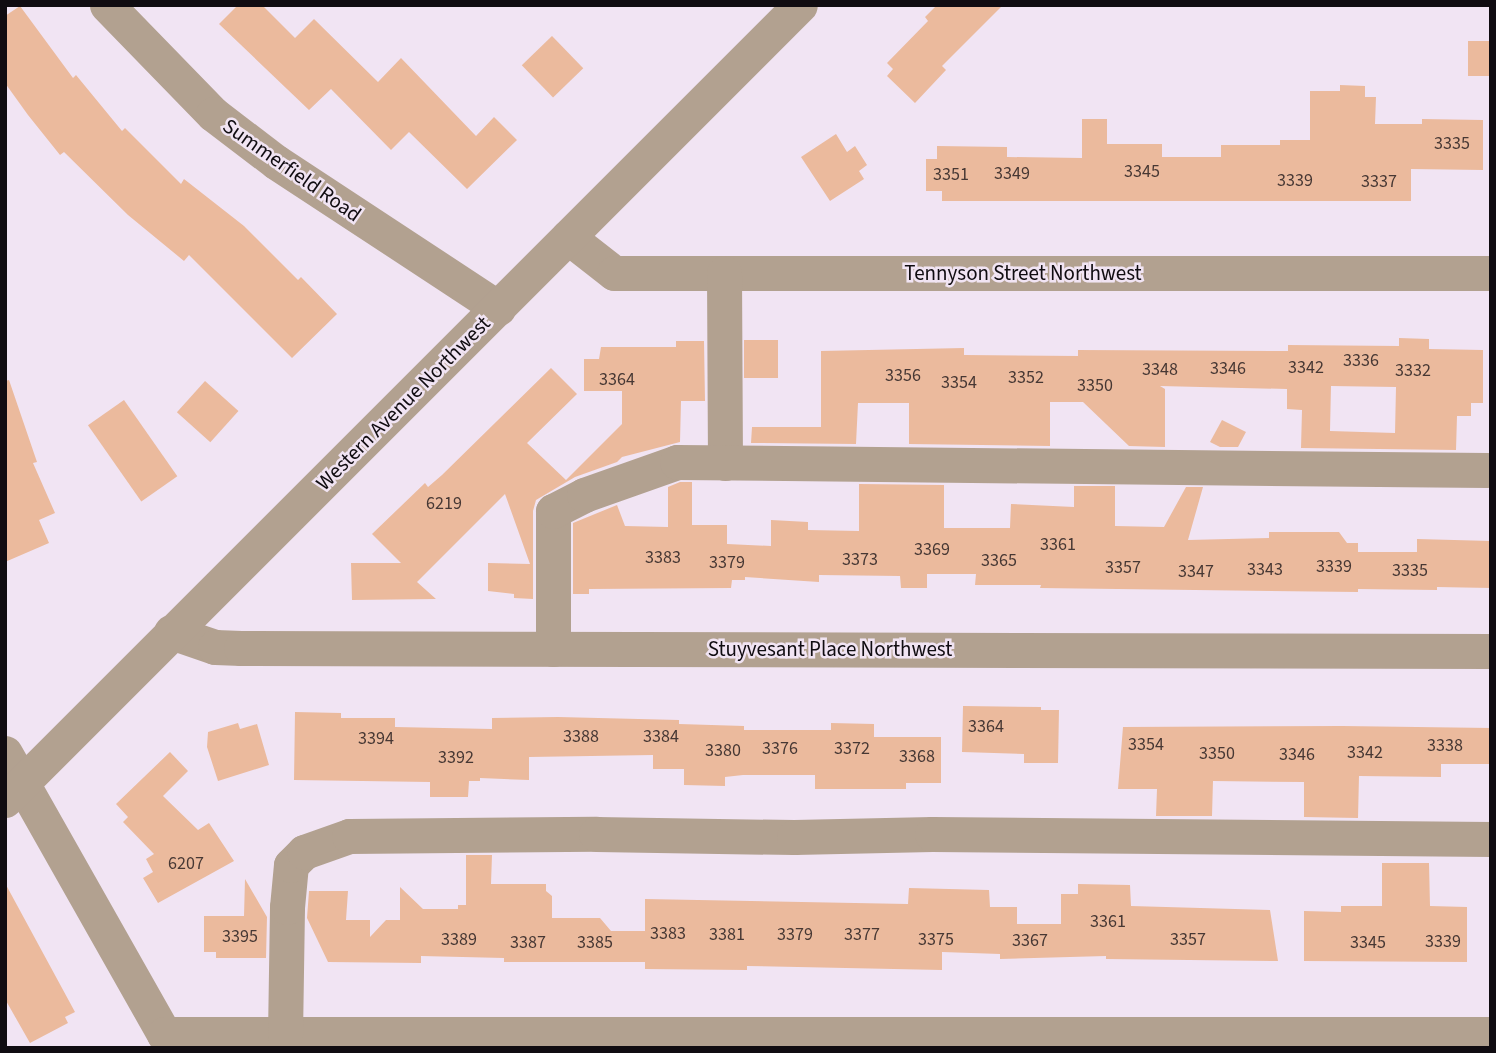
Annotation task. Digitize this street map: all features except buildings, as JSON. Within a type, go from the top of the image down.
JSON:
[{"type":"street","name":"Summerfield Road","points":[[107,5],[213,114],[276,162],[498,308]]},
{"type":"street","name":"Western Avenue Northwest","points":[[13,792],[800,5]]},
{"type":"street","name":"Tennyson Street Northwest","points":[[568,237],[614,273],[1491,273]]},
{"type":"street","points":[[724,273],[725,463]]},
{"type":"street","points":[[553,649],[554,511],[584,495],[677,462],[1487,470]]},
{"type":"street","name":"Stuyvesant Place Northwest","points":[[172,632],[215,647],[241,648],[1491,652]]},
{"type":"street","points":[[5,753],[13,792],[168,1041],[285,1035],[1491,1034]]},
{"type":"street","points":[[285,1035],[287,907],[291,865],[304,852],[349,836],[932,834],[1491,839]]}]
